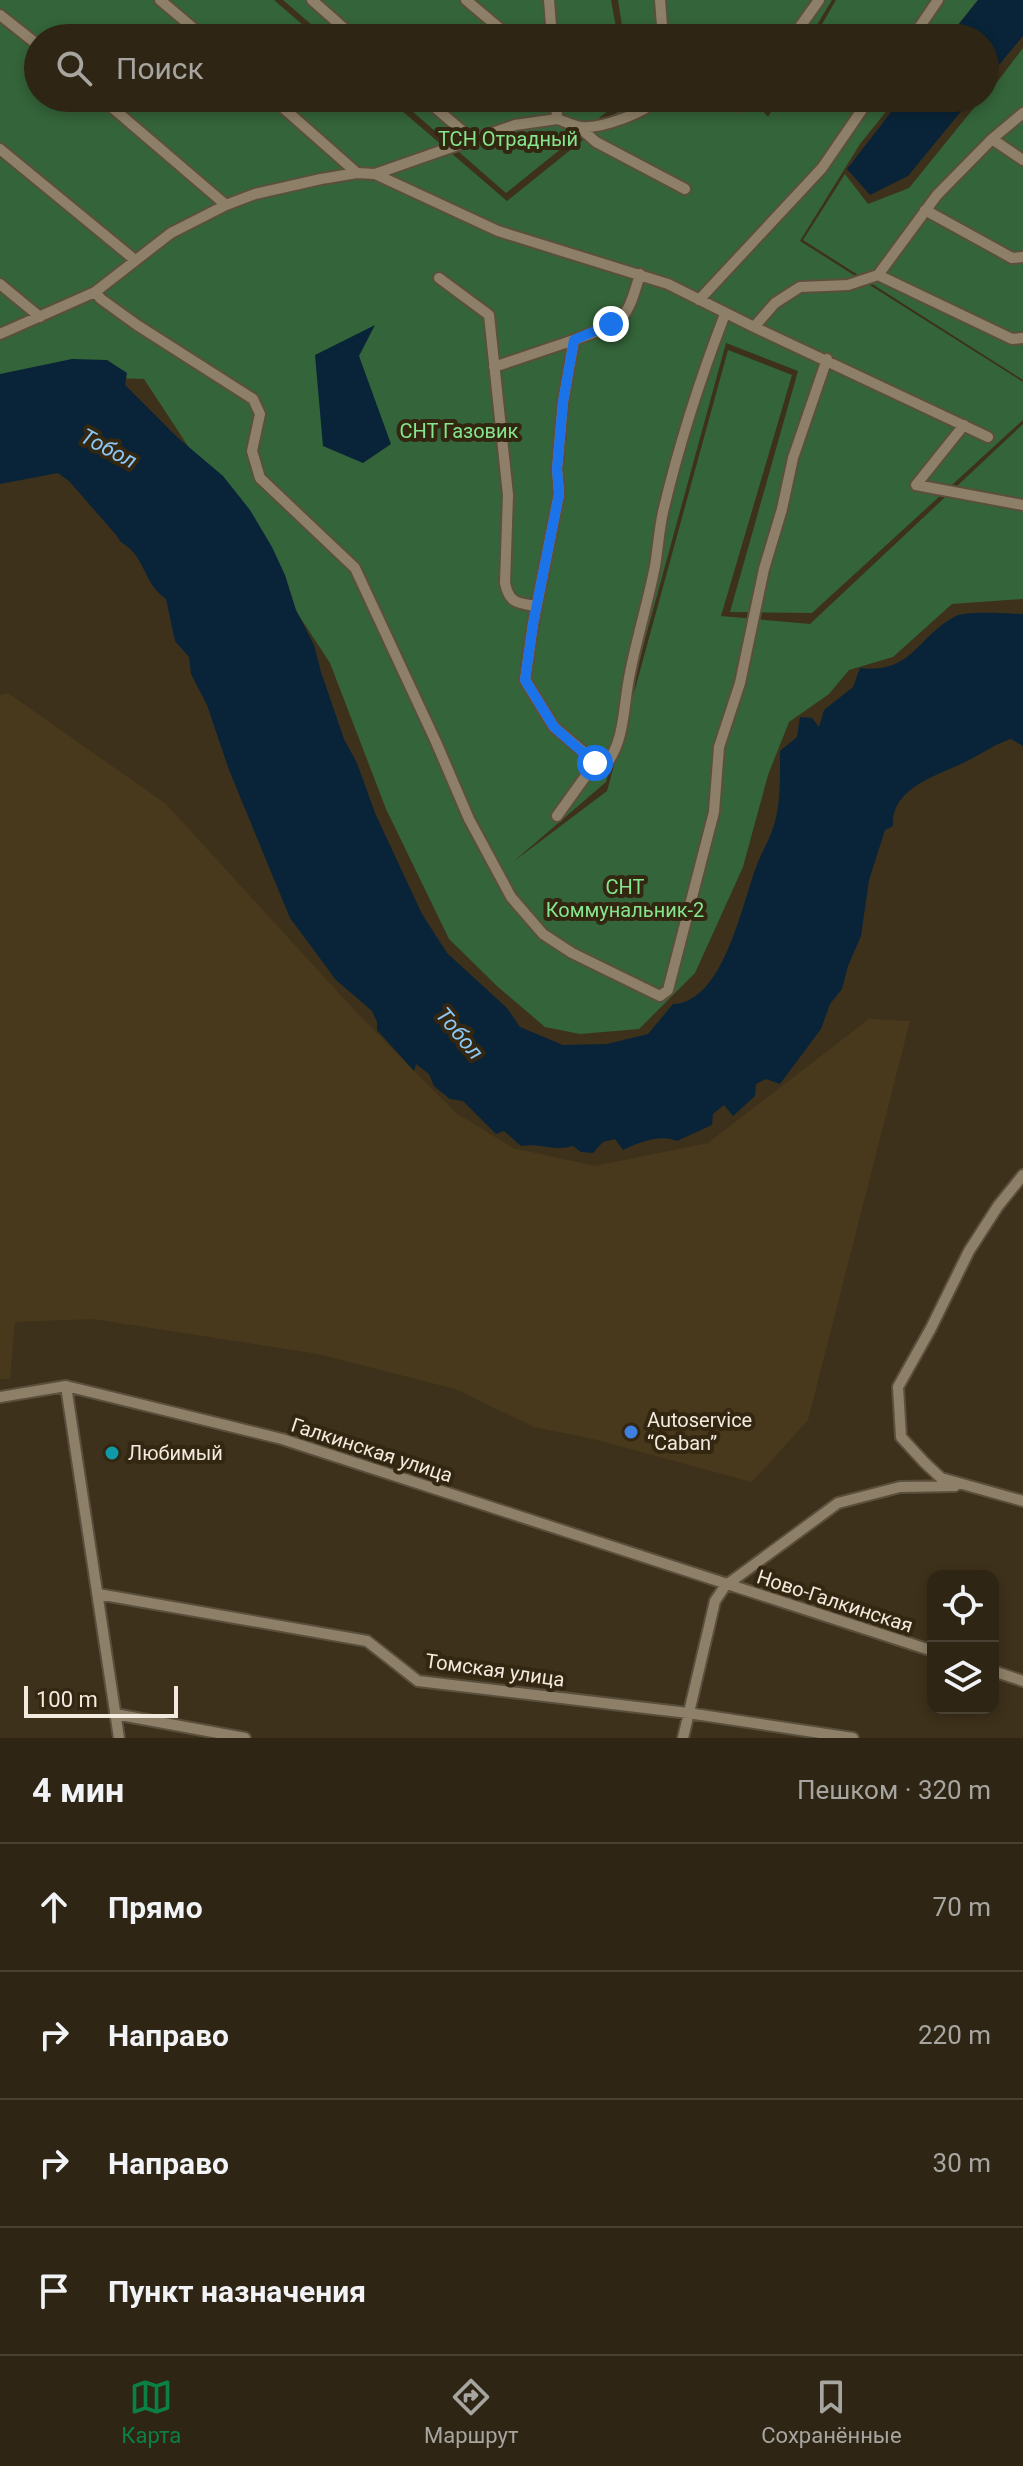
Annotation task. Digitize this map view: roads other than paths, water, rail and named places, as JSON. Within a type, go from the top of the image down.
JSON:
[{"type":"street","points":[[160,0],[188,24]]},
{"type":"street","points":[[312,0],[339,24]]},
{"type":"street","points":[[466,0],[494,24]]},
{"type":"street","points":[[549,0],[551,24]]},
{"type":"street","points":[[660,0],[662,24]]},
{"type":"street","points":[[802,24],[819,0]]},
{"type":"street","points":[[922,24],[938,0]]},
{"type":"street","points":[[0,15],[24,34]]},
{"type":"street","points":[[117,112],[226,205]]},
{"type":"street","points":[[288,112],[357,173]]},
{"type":"street","points":[[440,112],[474,141]]},
{"type":"street","points":[[557,112],[557,119]]},
{"type":"street","points":[[579,127],[617,120],[634,112]]},
{"type":"street","points":[[699,300],[822,168],[860,112]]},
{"type":"street","points":[[754,327],[775,303],[800,287],[848,285],[878,275],[925,210],[992,139],[1023,113]]},
{"type":"street","points":[[0,334],[95,292],[171,233],[226,205],[255,194],[357,173],[375,174],[515,125],[557,119],[579,127],[596,142],[685,189]]},
{"type":"street","points":[[992,139],[1023,160]]},
{"type":"street","points":[[0,149],[135,260]]},
{"type":"street","points":[[375,174],[498,231],[668,284],[725,314],[827,359],[988,437]]},
{"type":"street","points":[[925,210],[1012,258],[1023,257]]},
{"type":"street","points":[[494,367],[620,321],[632,302],[640,274]]},
{"type":"street","points":[[878,275],[1012,339],[1023,338]]},
{"type":"street","points":[[439,278],[486,310],[508,495],[507,595],[512,600],[536,606]]},
{"type":"street","points":[[0,284],[40,317]]},
{"type":"street","points":[[95,292],[137,325],[253,399],[260,414],[252,451],[260,478],[355,568],[469,819],[511,897],[543,934],[553,941],[660,996],[668,990],[714,812],[719,747],[740,683],[751,622],[793,458],[827,359]]},
{"type":"street","points":[[574,340],[563,402],[557,469],[559,494],[536,606],[525,680],[554,727],[595,763],[605,766],[617,747],[673,469],[725,314]]},
{"type":"street","points":[[964,425],[916,485],[1023,505]]},
{"type":"street","points":[[557,816],[595,763]]},
{"type":"street","points":[[1023,1175],[998,1206],[969,1251],[898,1387],[901,1437],[941,1478],[1023,1501]]},
{"type":"street","points":[[66,1386],[119,1738]]},
{"type":"street","name":"Галкинская улица","points":[[0,1397],[66,1386],[282,1439],[725,1586]]},
{"type":"street","points":[[683,1738],[715,1601],[725,1586],[838,1503],[900,1487],[966,1485]]},
{"type":"street","name":"Ново-Галкинская","points":[[725,1586],[927,1649]]},
{"type":"street","name":"Томская улица","points":[[98,1594],[367,1641],[418,1681],[688,1713],[853,1738]]},
{"type":"street","points":[[999,1673],[1023,1681]]},
{"type":"street","points":[[115,1714],[245,1738]]},
{"type":"water","points":[[978,0],[1023,0],[1023,36],[999,65],[999,24],[959,24]]},
{"type":"water","points":[[891,112],[961,112],[908,176],[870,195],[847,169]]},
{"type":"water","points":[[375,325],[359,356],[391,444],[363,463],[323,446],[315,355]]},
{"type":"water","name":"Тобол","points":[[72,359],[107,360],[127,373],[125,385],[177,437],[223,476],[250,510],[285,575],[296,610],[314,645],[344,739],[422,914],[447,953],[507,1008],[520,1027],[563,1045],[607,1044],[648,1034],[673,1004],[690,1000],[705,988],[727,951],[774,825],[779,798],[780,751],[797,737],[800,717],[812,718],[819,727],[824,710],[853,687],[860,668],[891,666],[903,660],[941,625],[960,615],[1023,614],[1023,746],[1011,739],[999,744],[921,783],[901,800],[893,826],[885,830],[869,880],[861,936],[842,989],[830,1004],[821,1029],[780,1084],[766,1079],[756,1084],[755,1096],[733,1116],[724,1105],[713,1114],[712,1125],[677,1141],[657,1139],[623,1150],[615,1139],[603,1142],[593,1153],[581,1152],[573,1146],[521,1146],[504,1131],[496,1134],[463,1101],[450,1099],[434,1086],[429,1074],[416,1064],[414,1071],[377,1030],[372,1011],[336,980],[290,918],[229,770],[207,705],[191,674],[189,657],[175,641],[166,599],[154,588],[136,556],[69,481],[58,473],[0,484],[0,374]]},
{"type":"place","name":"Autoservice “Caban”","points":[[631,1432]]},
{"type":"place","name":"Любимый","points":[[112,1453]]},
{"type":"park label","name":"ТСН Отрадный","points":[[508,139]]},
{"type":"park label","name":"СНТ Газовик","points":[[459,431]]},
{"type":"park label","name":"СНТ Коммунальник-2","points":[[625,898]]}]
